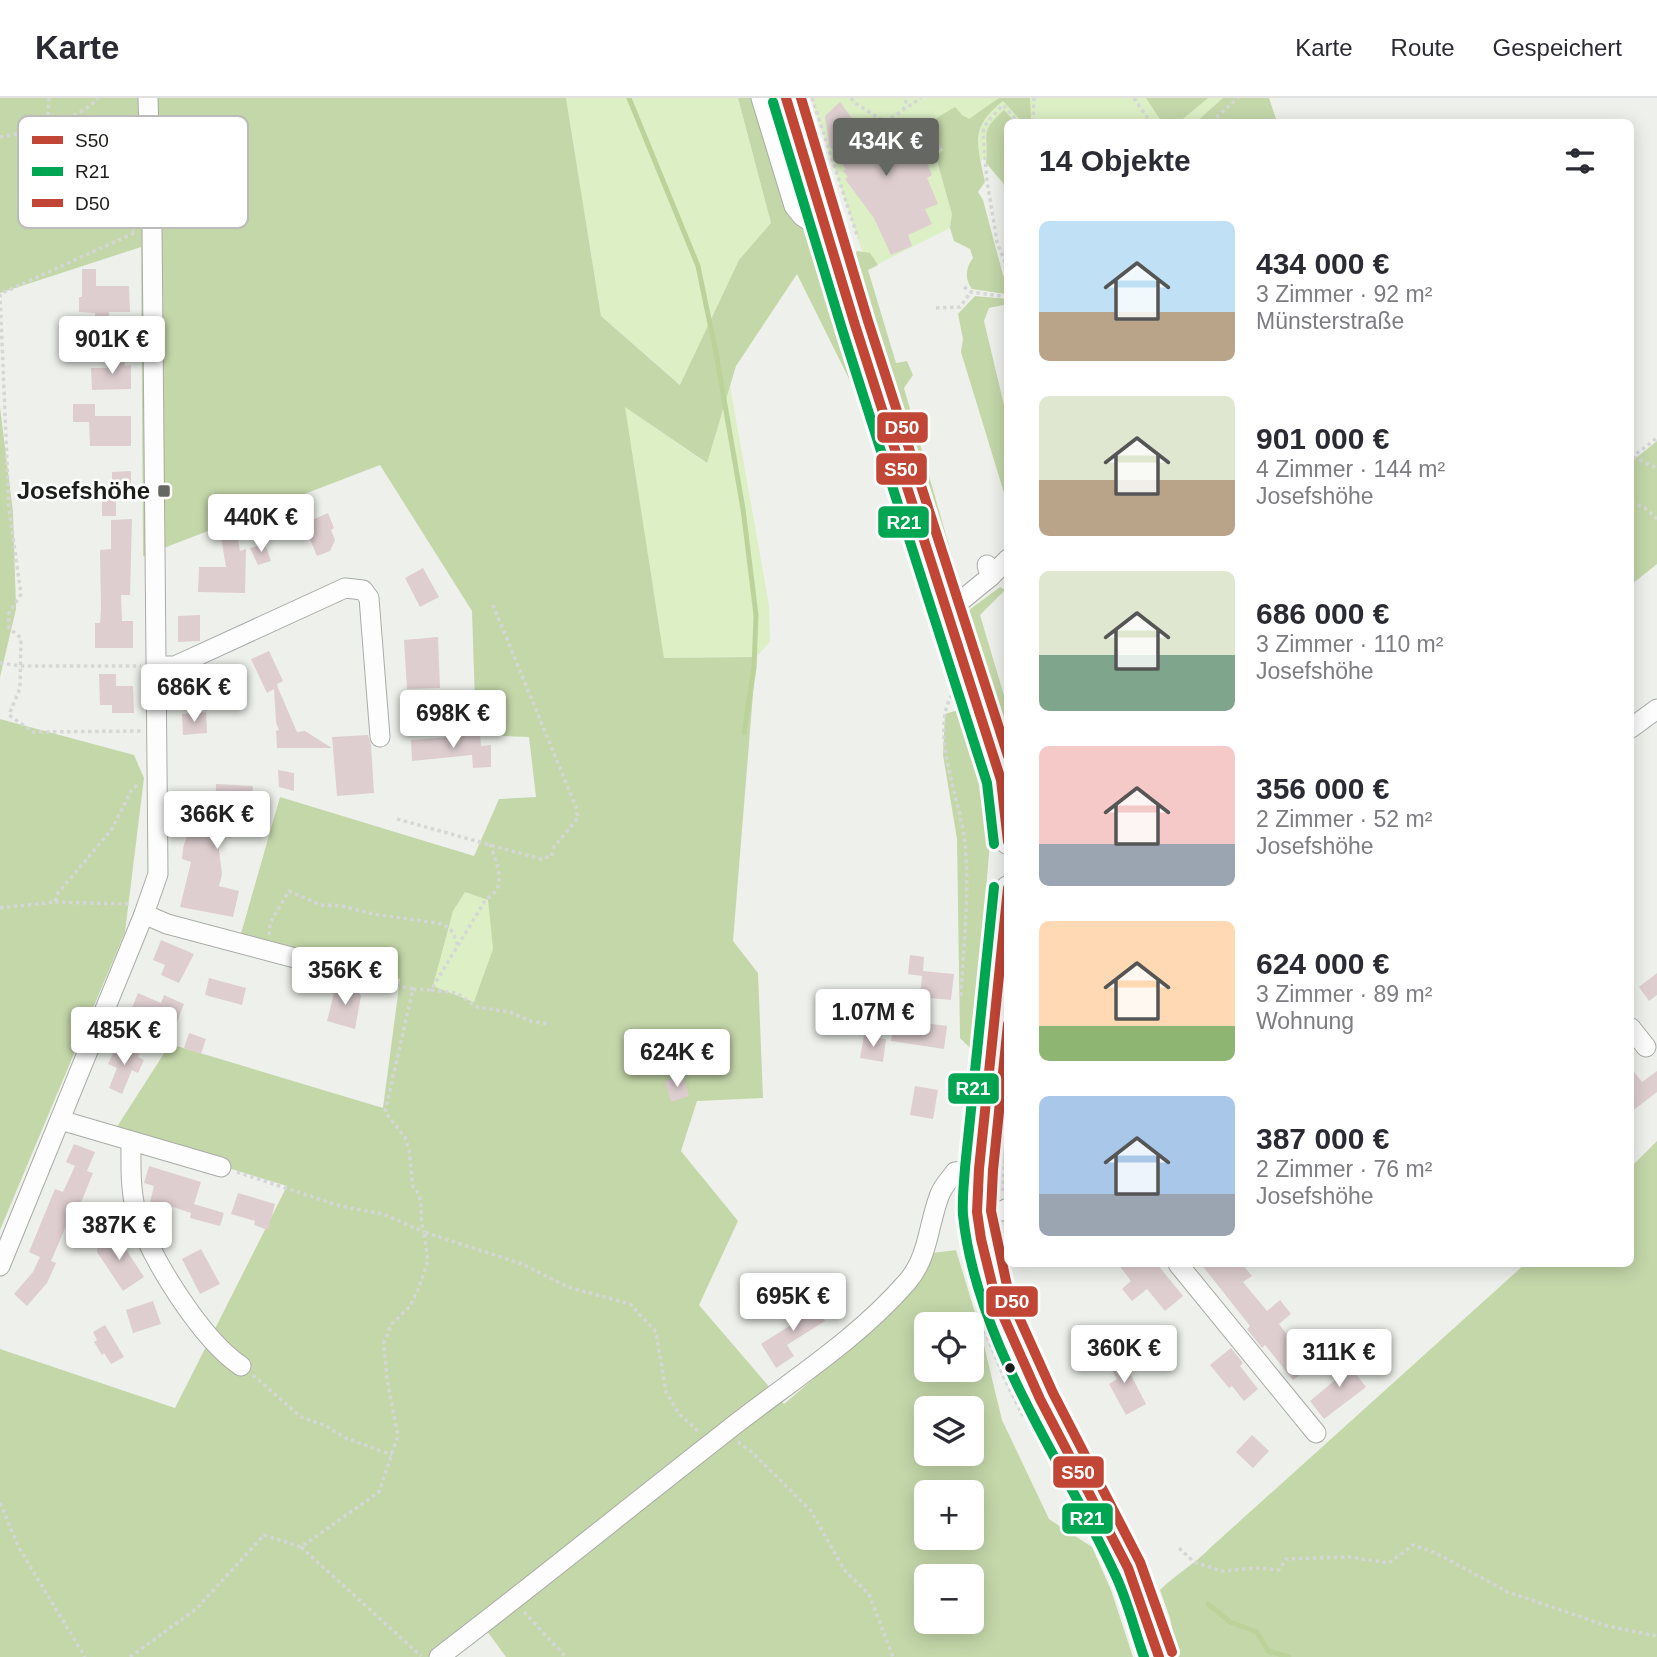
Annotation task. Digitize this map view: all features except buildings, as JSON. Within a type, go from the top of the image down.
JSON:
[{"type":"main road","points":[[786,98],[1004,796]]},
{"type":"main road","points":[[1004,927],[979,1169],[996,1210],[987,1268],[996,1300],[1040,1399],[1128,1568],[1159,1657]]},
{"type":"street","points":[[148,98],[149,116]]},
{"type":"street","points":[[761,98],[794,206],[802,216],[826,232]]},
{"type":"street","points":[[0,1266],[158,874],[152,228]]},
{"type":"street","points":[[947,612],[998,570]]},
{"type":"street","points":[[157,666],[175,666],[185,662],[345,588],[363,590],[369,598],[380,737]]},
{"type":"street","points":[[1634,726],[1656,712]]},
{"type":"street","points":[[145,910],[167,924],[382,981]]},
{"type":"street","points":[[1634,1032],[1646,1047]]},
{"type":"street","points":[[60,1120],[221,1167]]},
{"type":"street","points":[[131,1142],[136,1211],[151,1247],[196,1321],[216,1345],[241,1366]]},
{"type":"street","points":[[439,1657],[883,1307],[908,1281],[925,1252],[940,1192],[955,1172],[979,1169]]},
{"type":"street","points":[[1180,1267],[1316,1433]]},
{"type":"path","points":[[49,98],[49,116]]},
{"type":"path","points":[[69,116],[92,105],[98,98]]},
{"type":"path","points":[[812,98],[858,238]]},
{"type":"path","points":[[851,98],[885,122],[921,98]]},
{"type":"path","points":[[902,112],[906,98]]},
{"type":"path","points":[[1033,119],[1034,98]]},
{"type":"path","points":[[1134,98],[1148,119]]},
{"type":"path","points":[[1214,119],[1238,98]]},
{"type":"path","points":[[1004,258],[998,242],[987,181],[983,132],[1003,105],[1015,119]]},
{"type":"path","points":[[0,137],[18,133]]},
{"type":"path","points":[[130,228],[135,232],[0,294],[9,509],[21,594],[9,613],[9,628],[21,638],[20,688],[9,715],[33,732],[157,730]]},
{"type":"path","points":[[964,287],[971,292],[1004,296]]},
{"type":"path","points":[[936,308],[960,307],[971,292]]},
{"type":"path","points":[[1634,456],[1657,438]]},
{"type":"path","points":[[1634,459],[1657,468]]},
{"type":"path","points":[[1634,504],[1644,507],[1657,519]]},
{"type":"path","points":[[397,819],[541,859],[552,856],[554,847],[578,818],[576,807],[493,605]]},
{"type":"path","points":[[0,663],[21,666],[157,666]]},
{"type":"path","points":[[961,999],[965,842],[946,749],[944,721],[948,701],[968,679]]},
{"type":"path","points":[[55,902],[58,892],[113,829],[131,791],[157,764]]},
{"type":"path","points":[[431,990],[486,899],[498,888],[500,875],[490,844]]},
{"type":"path","points":[[268,951],[270,923],[289,891],[321,905],[342,906],[373,914],[443,924],[453,932],[458,946]]},
{"type":"path","points":[[0,908],[55,902],[145,910]]},
{"type":"path","points":[[382,981],[413,989],[457,993],[477,1007],[510,1012],[530,1021],[550,1024]]},
{"type":"path","points":[[301,1547],[379,1492],[398,1436],[387,1379],[384,1343],[391,1325],[410,1306],[428,1261],[421,1203],[418,1191],[413,1187],[410,1150],[405,1137],[385,1112],[413,989]]},
{"type":"path","points":[[996,1210],[1004,1145]]},
{"type":"path","points":[[221,1167],[340,1206],[383,1214],[424,1232],[522,1264],[568,1287],[630,1304],[656,1332],[666,1392],[679,1414],[698,1432],[725,1432],[753,1453],[811,1511],[845,1571],[869,1594],[893,1657]]},
{"type":"path","points":[[241,1366],[302,1417],[391,1455]]},
{"type":"path","points":[[0,1503],[19,1548],[85,1657]]},
{"type":"path","points":[[130,1657],[196,1609],[264,1535],[301,1547],[423,1657]]},
{"type":"path","points":[[1179,1548],[1195,1562],[1222,1571],[1258,1568],[1271,1571],[1279,1570],[1286,1559],[1349,1557],[1389,1563],[1413,1545],[1436,1553],[1508,1592],[1607,1626],[1657,1636]]},
{"type":"path","points":[[513,1600],[566,1657]]},
{"type":"green space","points":[[0,98],[566,98],[601,316],[680,385],[739,260],[771,223],[738,98],[755,98],[796,219],[819,248],[829,300],[855,391],[797,274],[736,366],[707,463],[625,407],[664,658],[756,657],[733,941],[758,973],[763,1098],[697,1101],[681,1151],[738,1221],[699,1305],[784,1404],[888,1315],[932,1253],[956,1250],[975,1312],[914,1312],[914,1382],[984,1382],[984,1346],[1002,1420],[1049,1519],[1092,1547],[1111,1590],[1133,1657],[506,1657],[487,1631],[455,1657],[0,1657],[0,1349],[175,1408],[287,1186],[113,1133],[170,1044],[383,1108],[400,979],[240,937],[280,797],[474,856],[499,799],[536,797],[529,737],[476,735],[472,611],[380,465],[143,556],[141,247],[0,293]],"holes":[[[465,892],[488,900],[493,949],[474,1002],[433,986],[453,911]]]},
{"type":"green space","points":[[566,98],[738,98],[771,223],[739,260],[681,385],[601,316]]},
{"type":"green space","points":[[811,98],[1223,98],[1199,119],[1004,119],[1004,135],[998,155],[960,167],[950,228],[868,269]]},
{"type":"green space","points":[[999,98],[1030,98],[1030,119],[1019,119],[1003,101],[985,120],[978,137],[985,182],[978,192],[983,200],[1004,277],[1004,294],[972,289],[969,285],[967,273],[973,258],[970,249],[954,241],[950,228],[952,214],[936,157],[943,150],[929,132],[932,130],[925,125],[955,107],[969,119]]},
{"type":"green space","points":[[1146,98],[1208,98],[1183,119],[1160,119]]},
{"type":"green space","points":[[1223,98],[1269,98],[1276,119],[1199,119]]},
{"type":"green space","points":[[1004,110],[1012,119],[1004,119],[1004,185],[986,163],[987,129]]},
{"type":"green space","points":[[857,251],[870,253],[878,265],[868,270],[896,363],[907,361],[913,375],[904,388],[960,584],[854,255]]},
{"type":"green space","points":[[975,296],[1004,299],[1004,305],[989,308],[984,321],[1004,405],[1004,493],[961,352],[963,339],[958,314]]},
{"type":"green space","points":[[730,386],[769,605],[770,642],[756,657],[664,658],[624,406],[706,463]]},
{"type":"green space","points":[[0,407],[13,512],[16,609],[0,677]]},
{"type":"green space","points":[[1657,441],[1657,564],[1634,583],[1634,460]]},
{"type":"green space","points":[[1000,587],[1004,589],[980,615],[1004,696],[1004,727],[968,614],[969,610]]},
{"type":"green space","points":[[968,707],[992,816],[973,1051],[960,1038],[957,839],[943,755],[945,714]]},
{"type":"green space","points":[[0,719],[134,755],[144,778],[125,932],[0,1230]]},
{"type":"green space","points":[[465,892],[488,900],[493,949],[475,1002],[433,986],[453,911]]},
{"type":"green space","points":[[1657,1141],[1657,1657],[1178,1657],[1170,1618],[1160,1590],[1204,1554],[1522,1267],[1634,1267],[1634,1164]]},
{"type":"waterway","points":[[629,98],[698,266],[716,353],[743,509],[756,615],[754,668],[744,733]]},
{"type":"waterway","points":[[1208,1604],[1230,1622],[1257,1632],[1268,1651],[1289,1657]]},
{"type":"transit line","name":"S50","points":[[786,98],[855,325],[1001,780],[1004,807]]},
{"type":"transit line","name":"D50","points":[[801,98],[868,321],[1004,744]]},
{"type":"transit line","name":"R21","points":[[773,102],[842,329],[987,783],[994,844]]},
{"type":"transit line","name":"R21","points":[[994,887],[963,1192],[963,1215],[971,1262],[1003,1354],[1114,1572],[1144,1657]]},
{"type":"transit line","name":"S50","points":[[1004,927],[979,1169],[977,1212],[981,1239],[996,1300],[1040,1399],[1128,1568],[1159,1657]]},
{"type":"transit line","name":"D50","points":[[1004,1063],[991,1211],[1009,1295],[1053,1393],[1140,1562],[1172,1652]]},
{"type":"place","name":"Josefshöhe","points":[[164,491]]}]
